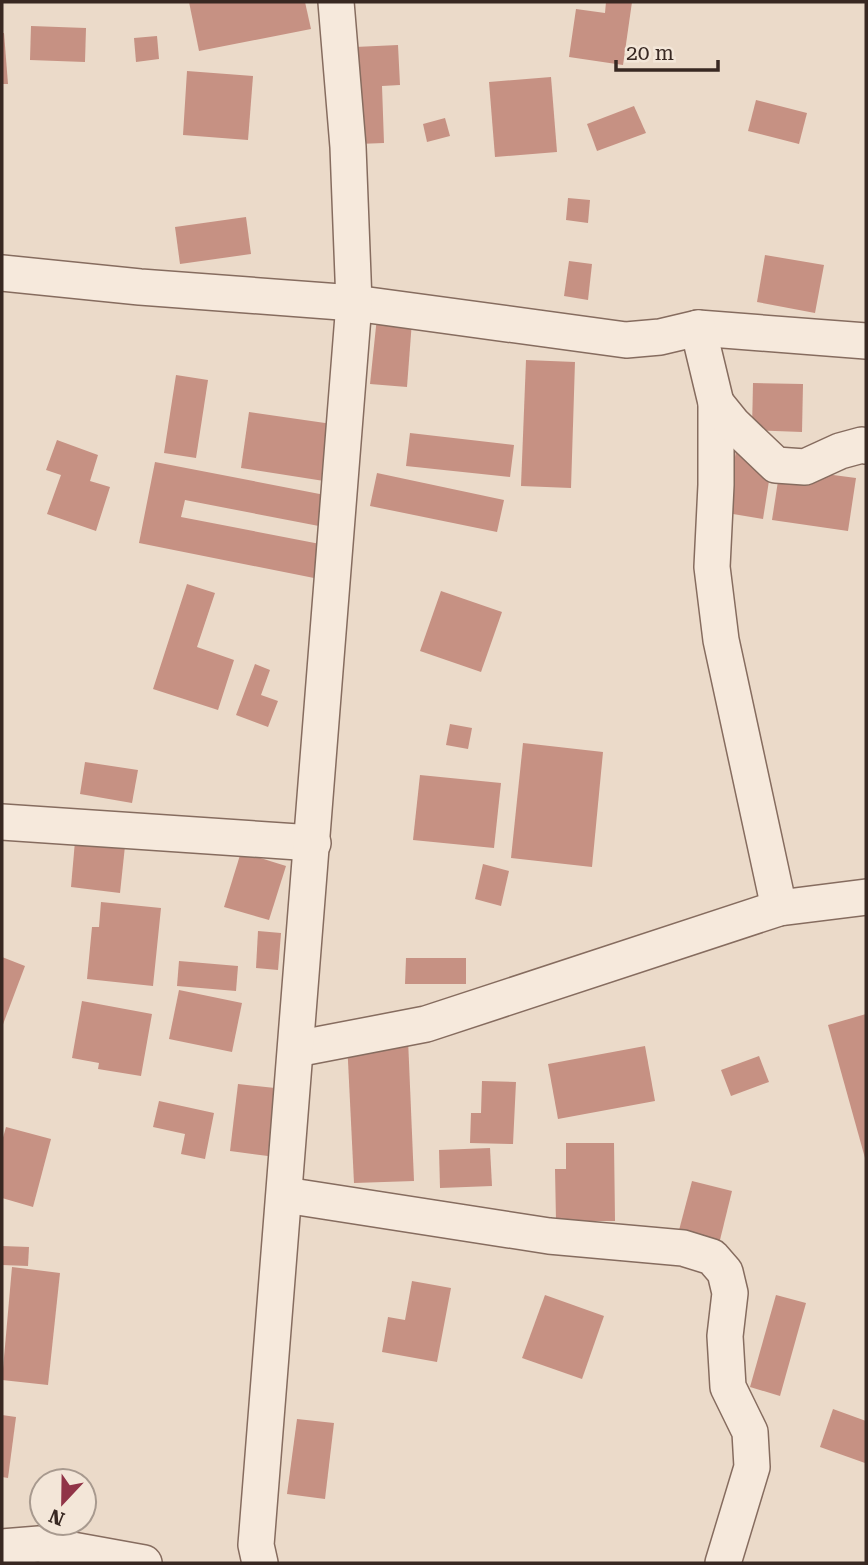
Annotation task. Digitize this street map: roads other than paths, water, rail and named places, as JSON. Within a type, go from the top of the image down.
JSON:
[{"type":"street","points":[[260,1563],[256,1545],[354,303],[348,146],[336,2]]},
{"type":"street","points":[[2,273],[140,287],[354,303],[626,340],[660,337],[698,328],[866,341]]},
{"type":"street","points":[[698,328],[716,403],[712,567],[721,640],[779,908]]},
{"type":"street","points":[[716,403],[733,424],[776,465],[805,467],[839,451],[862,444],[866,446]]},
{"type":"street","points":[[2,822],[313,843]]},
{"type":"street","points":[[296,1049],[426,1024],[779,908],[866,897]]},
{"type":"street","points":[[285,1195],[549,1236],[683,1248],[712,1257],[725,1272],[730,1293],[725,1336],[728,1387],[750,1432],[751,1467],[723,1563]]},
{"type":"street","points":[[2,1547],[39,1544],[144,1563]]}]
